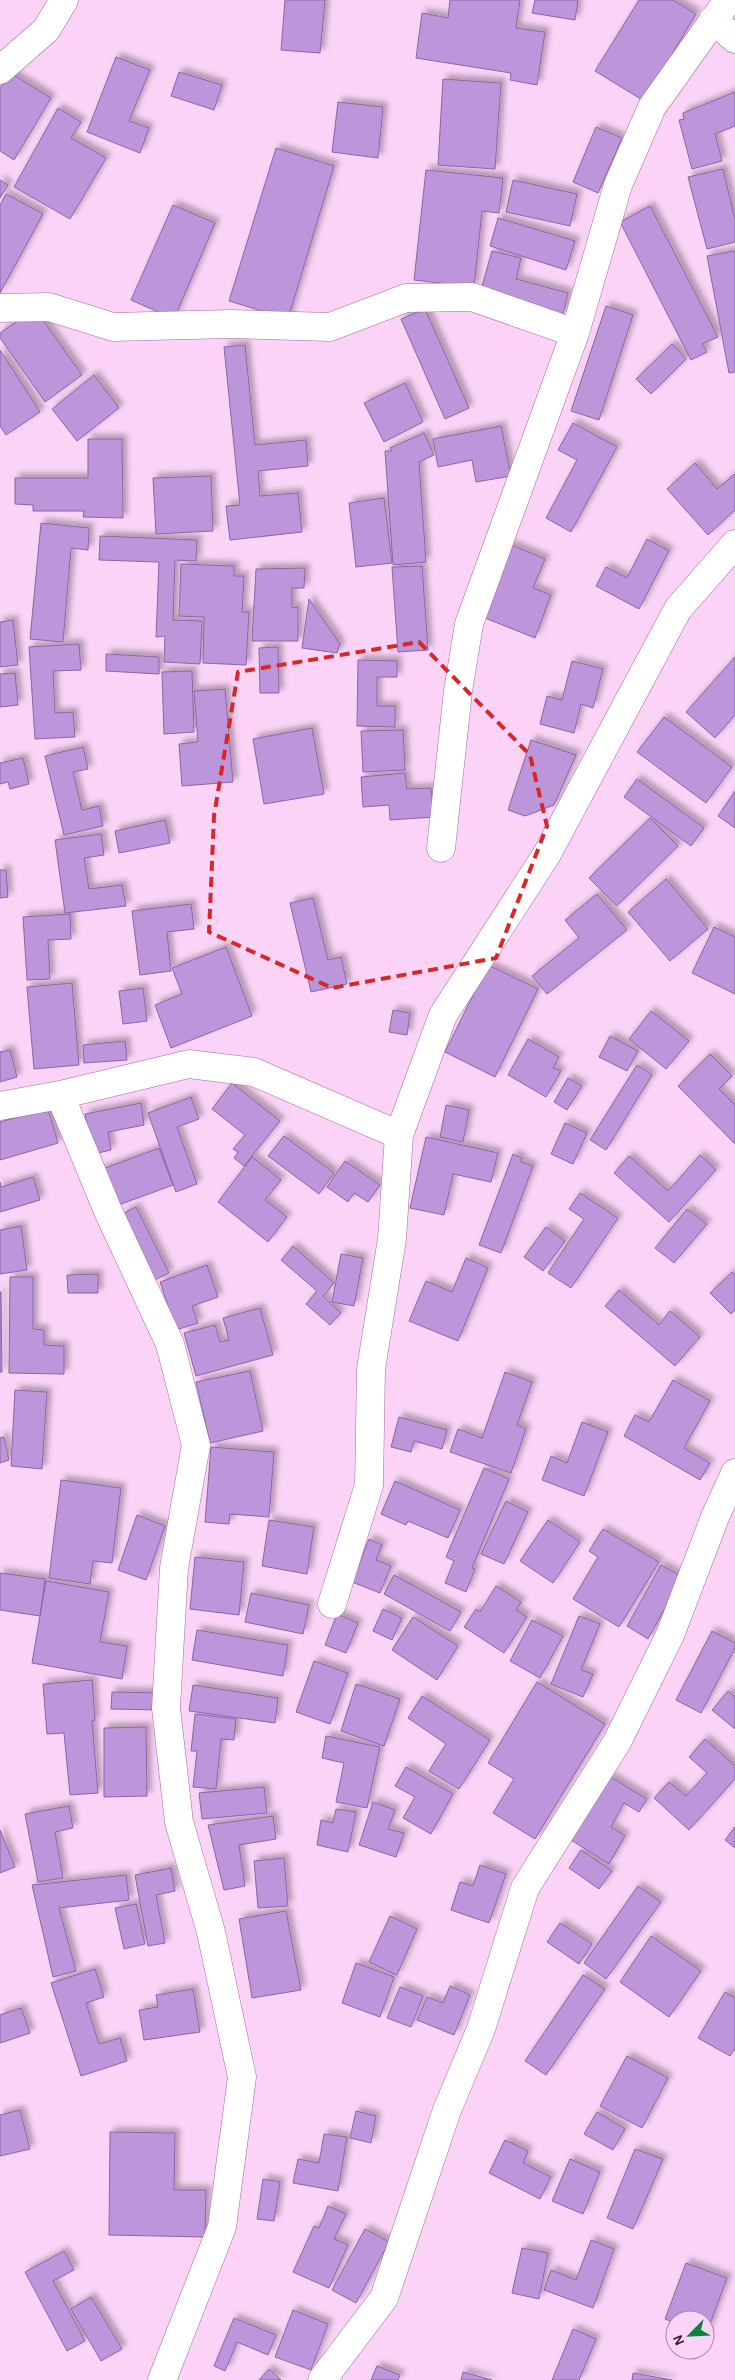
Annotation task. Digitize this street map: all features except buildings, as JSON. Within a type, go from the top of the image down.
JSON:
[{"type":"street","points":[[0,70],[46,30],[64,0]]},
{"type":"street","points":[[441,848],[458,691],[469,624],[576,333],[618,185],[652,107],[721,10],[735,39]]},
{"type":"street","points":[[0,308],[49,307],[113,327],[230,324],[330,327],[406,298],[472,297],[576,333]]},
{"type":"street","points":[[332,1604],[369,1485],[371,1369],[392,1240],[399,1135],[443,1015],[547,854],[678,610],[735,544]]},
{"type":"street","points":[[0,1106],[60,1095],[189,1064],[254,1072],[399,1135]]},
{"type":"street","points":[[60,1095],[108,1211],[170,1344],[196,1445],[174,1568],[166,1708],[179,1822],[210,1932],[242,2076],[222,2227],[162,2380]]},
{"type":"street","points":[[322,2380],[384,2298],[447,2110],[481,2029],[525,1888],[621,1733],[670,1635],[715,1517],[735,1473]]},
{"type":"highlighted area","points":[[419,642],[530,755],[547,826],[496,958],[332,988],[209,932],[214,816],[238,672]]}]
